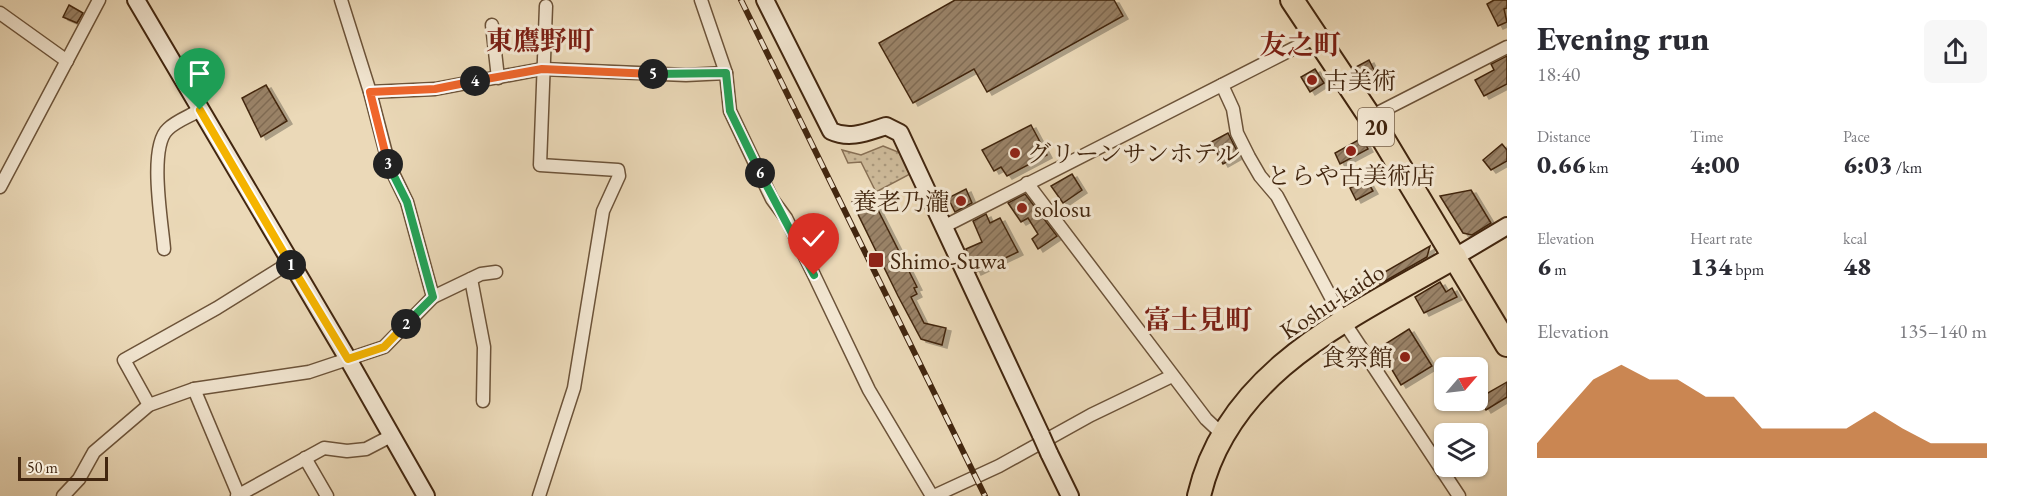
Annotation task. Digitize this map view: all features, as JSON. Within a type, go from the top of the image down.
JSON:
[{"type":"highway","name":"20","points":[[1292,0],[1370,117],[1455,257]]},
{"type":"highway","name":"Koshu-kaido","points":[[1199,496],[1208,464],[1223,435],[1262,385],[1313,339],[1455,257]]},
{"type":"highway","points":[[1455,257],[1507,345]]},
{"type":"street","points":[[0,187],[99,0]]},
{"type":"street","points":[[136,0],[289,263],[348,359],[426,496]]},
{"type":"street","points":[[341,0],[370,92],[389,165],[407,202],[433,297]]},
{"type":"street","points":[[701,0],[726,73],[730,111],[772,199],[786,218],[810,265],[869,390],[933,496],[999,466],[1091,415],[1172,376]]},
{"type":"street","points":[[765,0],[831,131],[840,135],[851,135],[886,126],[900,133],[1070,496]]},
{"type":"street","points":[[539,496],[574,388],[603,211],[619,176],[618,170],[540,165],[546,6]]},
{"type":"street","points":[[0,13],[67,61]]},
{"type":"street","points":[[492,25],[498,78]]},
{"type":"street","points":[[945,226],[1316,37]]},
{"type":"street","points":[[1370,117],[1507,47]]},
{"type":"street","points":[[370,92],[435,89],[542,69],[686,75],[726,73]]},
{"type":"street","points":[[1222,85],[1233,109],[1237,133],[1249,157],[1260,176],[1277,196],[1344,322],[1459,496]]},
{"type":"street","points":[[164,249],[158,174],[159,148],[166,130],[200,110]]},
{"type":"street","points":[[1027,183],[1172,376],[1206,419],[1223,435]]},
{"type":"street","points":[[1455,257],[1507,226]]},
{"type":"street","points":[[149,405],[124,360],[217,308],[289,263]]},
{"type":"street","points":[[63,496],[79,479],[94,453],[149,405],[194,389],[309,372],[384,347],[433,297],[481,274],[495,272]]},
{"type":"street","points":[[471,279],[484,347],[483,401]]},
{"type":"street","points":[[194,389],[238,496],[324,448],[346,451],[366,449],[391,435]]},
{"type":"street","points":[[305,458],[327,496]]},
{"type":"shaded area","points":[[883,146],[903,154],[912,173],[876,192],[861,162],[848,163],[842,150],[861,155]]},
{"type":"building","points":[[955,0],[1114,0],[1123,16],[987,92],[974,69],[913,103],[879,43]]},
{"type":"building","points":[[1494,0],[1507,0],[1507,8],[1504,9],[1507,22],[1498,26],[1487,4]]},
{"type":"building","points":[[69,5],[83,13],[77,23],[63,17]]},
{"type":"building","points":[[1507,56],[1507,84],[1484,96],[1475,80],[1494,70],[1491,64]]},
{"type":"building","points":[[1369,60],[1375,72],[1361,80],[1354,68]]},
{"type":"building","name":"古美術","points":[[1315,69],[1324,83],[1310,92],[1301,77]]},
{"type":"building","points":[[266,85],[287,121],[261,137],[242,98]]},
{"type":"building","name":"グリーンサンホテル","points":[[1031,125],[1047,155],[1007,176],[1001,167],[994,171],[982,150]]},
{"type":"building","points":[[1228,133],[1239,155],[1223,164],[1211,142]]},
{"type":"building","name":"とらや古美術店","points":[[1362,138],[1368,149],[1340,164],[1335,153]]},
{"type":"building","points":[[1502,144],[1507,150],[1507,161],[1491,170],[1483,160]]},
{"type":"building","points":[[1072,174],[1082,190],[1063,203],[1051,186]]},
{"type":"building","points":[[1366,179],[1373,191],[1356,200],[1350,188]]},
{"type":"building","name":"養老乃瀧","points":[[966,189],[972,203],[955,212],[948,198]]},
{"type":"building","points":[[1471,190],[1491,223],[1472,235],[1463,233],[1440,196]]},
{"type":"building","points":[[1025,194],[1057,236],[1038,249],[1032,239],[1038,234],[1028,218],[1021,222],[1008,203]]},
{"type":"building","points":[[864,196],[871,209],[876,206],[917,287],[914,288],[917,294],[911,297],[924,323],[946,328],[942,345],[921,339],[898,296],[852,202]]},
{"type":"building","points":[[986,214],[990,223],[1000,218],[1018,252],[976,272],[966,249],[982,242],[973,221]]},
{"type":"building","points":[[1430,246],[1427,257],[1380,284],[1376,277]]},
{"type":"building","points":[[1440,282],[1446,292],[1452,288],[1457,297],[1424,313],[1415,297]]},
{"type":"building","name":"食祭館","points":[[1409,329],[1432,366],[1401,385],[1379,348]]},
{"type":"building","points":[[1507,382],[1507,397],[1488,409],[1488,393]]},
{"type":"railway","points":[[741,0],[985,496]]},
{"type":"place","name":"古美術","points":[[1312,80]]},
{"type":"place","name":"とらや古美術店","points":[[1351,151]]},
{"type":"place","name":"グリーンサンホテル","points":[[1015,153]]},
{"type":"place","name":"養老乃瀧","points":[[961,201]]},
{"type":"place","name":"solosu","points":[[1022,208]]},
{"type":"place","name":"Shimo-Suwa","points":[[876,260]]},
{"type":"place","name":"食祭館","points":[[1405,357]]},
{"type":"district","name":"東鷹野町","points":[[540,40]]},
{"type":"district","name":"友之町","points":[[1300,44]]},
{"type":"district","name":"富士見町","points":[[1198,319]]},
{"type":"route","points":[[200,110],[348,359],[384,347],[433,297],[407,202],[389,165],[370,92],[435,89],[542,69],[686,75],[726,73],[730,111],[772,199],[786,218],[814,275]]}]
